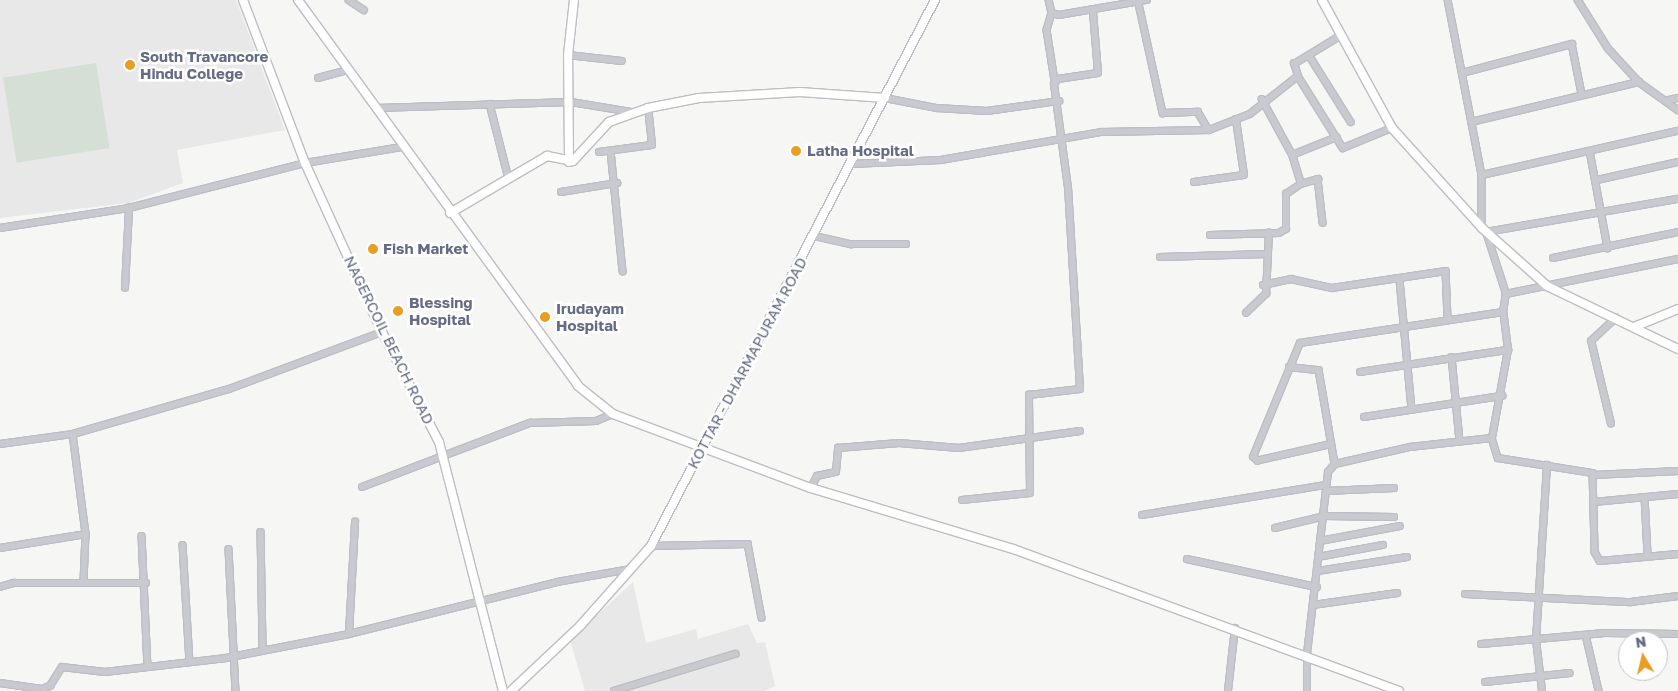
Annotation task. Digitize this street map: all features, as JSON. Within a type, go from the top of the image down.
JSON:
[{"type":"main road","name":"NAGERCOIL BEACH ROAD","points":[[243,0],[306,163],[382,332],[442,458],[482,600],[503,691]]},
{"type":"main road","points":[[298,0],[377,108],[402,147],[578,386],[613,414],[699,449],[811,488],[1013,549],[1306,654],[1399,691]]},
{"type":"main road","points":[[569,162],[571,102],[568,55],[574,0]]},
{"type":"main road","name":"KOTTAR - DHARMAPURAM ROAD","points":[[511,691],[633,569],[651,546],[699,449],[815,236],[935,0]]},
{"type":"main road","points":[[1322,0],[1392,128],[1484,230],[1548,286],[1678,349]]},
{"type":"main road","points":[[569,162],[609,122],[632,112],[648,108],[699,98],[800,92],[886,98]]},
{"type":"main road","points":[[450,213],[552,155],[569,162]]},
{"type":"main road","points":[[1634,327],[1678,309]]},
{"type":"street","points":[[348,0],[364,10]]},
{"type":"street","points":[[962,500],[1030,493],[1028,395],[1080,389],[1063,136],[1047,30],[1052,13],[1049,0]]},
{"type":"street","points":[[1052,13],[1093,12],[1139,4],[1147,0]]},
{"type":"street","points":[[1448,0],[1482,175],[1484,230],[1506,294],[1503,312],[1508,350],[1502,396],[1492,438],[1498,458],[1547,465],[1594,475],[1678,471]]},
{"type":"street","points":[[1578,0],[1608,48],[1639,82],[1669,100],[1678,110]]},
{"type":"street","points":[[1139,4],[1162,113],[1198,112],[1209,130]]},
{"type":"street","points":[[1055,81],[1098,73],[1093,12]]},
{"type":"street","points":[[1340,36],[1293,66],[1298,76],[1337,137],[1348,149],[1392,128]]},
{"type":"street","points":[[1462,73],[1572,44],[1582,94]]},
{"type":"street","points":[[568,55],[622,61]]},
{"type":"street","points":[[1309,55],[1350,122]]},
{"type":"street","points":[[318,78],[348,70]]},
{"type":"street","points":[[852,164],[941,160],[1063,136],[1209,130],[1236,120],[1298,76]]},
{"type":"street","points":[[1471,122],[1582,94],[1639,82]]},
{"type":"street","points":[[886,98],[937,108],[987,111],[1058,101]]},
{"type":"street","points":[[1669,100],[1678,98]]},
{"type":"street","points":[[1262,100],[1292,155],[1301,184]]},
{"type":"street","points":[[377,108],[571,102],[632,112]]},
{"type":"street","points":[[490,104],[508,179]]},
{"type":"street","points":[[599,152],[653,144],[648,108]]},
{"type":"street","points":[[1194,182],[1244,175],[1236,120]]},
{"type":"street","points":[[1482,175],[1678,131]]},
{"type":"street","points":[[1292,155],[1337,137]]},
{"type":"street","points":[[0,228],[128,208],[306,163],[402,147]]},
{"type":"street","points":[[611,151],[617,183],[623,271]]},
{"type":"street","points":[[1590,151],[1597,180],[1608,248]]},
{"type":"street","points":[[1597,180],[1678,162]]},
{"type":"street","points":[[1210,235],[1284,231],[1286,194],[1301,184],[1318,179],[1323,223]]},
{"type":"street","points":[[561,192],[617,183]]},
{"type":"street","points":[[1484,230],[1678,199]]},
{"type":"street","points":[[125,288],[128,208]]},
{"type":"street","points":[[1554,258],[1678,232]]},
{"type":"street","points":[[1246,313],[1262,300],[1268,233]]},
{"type":"street","points":[[815,236],[852,244],[906,244]]},
{"type":"street","points":[[1160,257],[1267,254]]},
{"type":"street","points":[[1506,294],[1678,260]]},
{"type":"street","points":[[1263,285],[1291,279],[1332,288],[1400,280],[1446,272],[1448,318]]},
{"type":"street","points":[[1400,280],[1406,364],[1412,409]]},
{"type":"street","points":[[1329,446],[1254,459],[1264,421],[1300,343],[1404,324],[1503,312]]},
{"type":"street","points":[[1611,424],[1591,341],[1616,318]]},
{"type":"street","points":[[0,444],[73,434],[229,389],[382,332]]},
{"type":"street","points":[[1360,372],[1508,350]]},
{"type":"street","points":[[1452,357],[1460,442]]},
{"type":"street","points":[[1289,367],[1319,370],[1329,446],[1335,464]]},
{"type":"street","points":[[1364,417],[1502,396]]},
{"type":"street","points":[[362,487],[530,423],[596,421],[613,414]]},
{"type":"street","points":[[811,488],[817,476],[836,472],[838,448],[899,443],[959,448],[1030,440],[1080,431]]},
{"type":"street","points":[[73,434],[86,534],[84,582]]},
{"type":"street","points":[[1307,691],[1306,654],[1318,571],[1320,541],[1325,516],[1328,472],[1335,464],[1492,438]]},
{"type":"street","points":[[1542,691],[1536,640],[1547,465]]},
{"type":"street","points":[[1594,475],[1598,559],[1678,554]]},
{"type":"street","points":[[1142,515],[1326,488],[1394,488]]},
{"type":"street","points":[[1594,502],[1678,494]]},
{"type":"street","points":[[1645,497],[1648,555]]},
{"type":"street","points":[[1275,528],[1325,516],[1394,516]]},
{"type":"street","points":[[349,634],[355,522]]},
{"type":"street","points":[[1320,541],[1400,526]]},
{"type":"street","points":[[262,532],[263,650]]},
{"type":"street","points":[[0,548],[86,534]]},
{"type":"street","points":[[142,536],[146,583],[148,666]]},
{"type":"street","points":[[651,546],[748,544],[762,618]]},
{"type":"street","points":[[1318,557],[1383,544]]},
{"type":"street","points":[[183,545],[190,662]]},
{"type":"street","points":[[229,549],[237,656],[236,691]]},
{"type":"street","points":[[1318,571],[1407,557]]},
{"type":"street","points":[[1187,559],[1316,587]]},
{"type":"street","points":[[0,683],[42,689],[50,686],[62,667],[105,672],[237,656],[349,634],[482,600],[633,569]]},
{"type":"street","points":[[0,587],[84,582],[146,583]]},
{"type":"street","points":[[1313,605],[1397,593]]},
{"type":"street","points":[[1466,594],[1538,600],[1631,602],[1678,596]]},
{"type":"street","points":[[1228,691],[1235,628]]},
{"type":"street","points":[[1481,644],[1586,635],[1678,634]]},
{"type":"street","points":[[1586,635],[1599,691]]},
{"type":"street","points":[[614,691],[735,654]]},
{"type":"street","points":[[1485,682],[1570,673]]},
{"type":"shaded area","name":"South Travancore Hindu College","points":[[0,0],[236,0],[285,130],[177,150],[183,183],[128,203],[0,218]]},
{"type":"shaded area","points":[[96,63],[109,148],[17,163],[3,78]]},
{"type":"shaded area","points":[[633,582],[646,643],[696,629],[698,639],[748,624],[757,643],[765,642],[775,686],[765,691],[585,691],[570,640]]},
{"type":"place","name":"South Travancore Hindu College","points":[[130,65]]},
{"type":"place","name":"Latha Hospital","points":[[796,151]]},
{"type":"place","name":"Fish Market","points":[[373,249]]},
{"type":"place","name":"Blessing Hospital","points":[[398,311]]},
{"type":"place","name":"Irudayam Hospital","points":[[545,317]]}]
